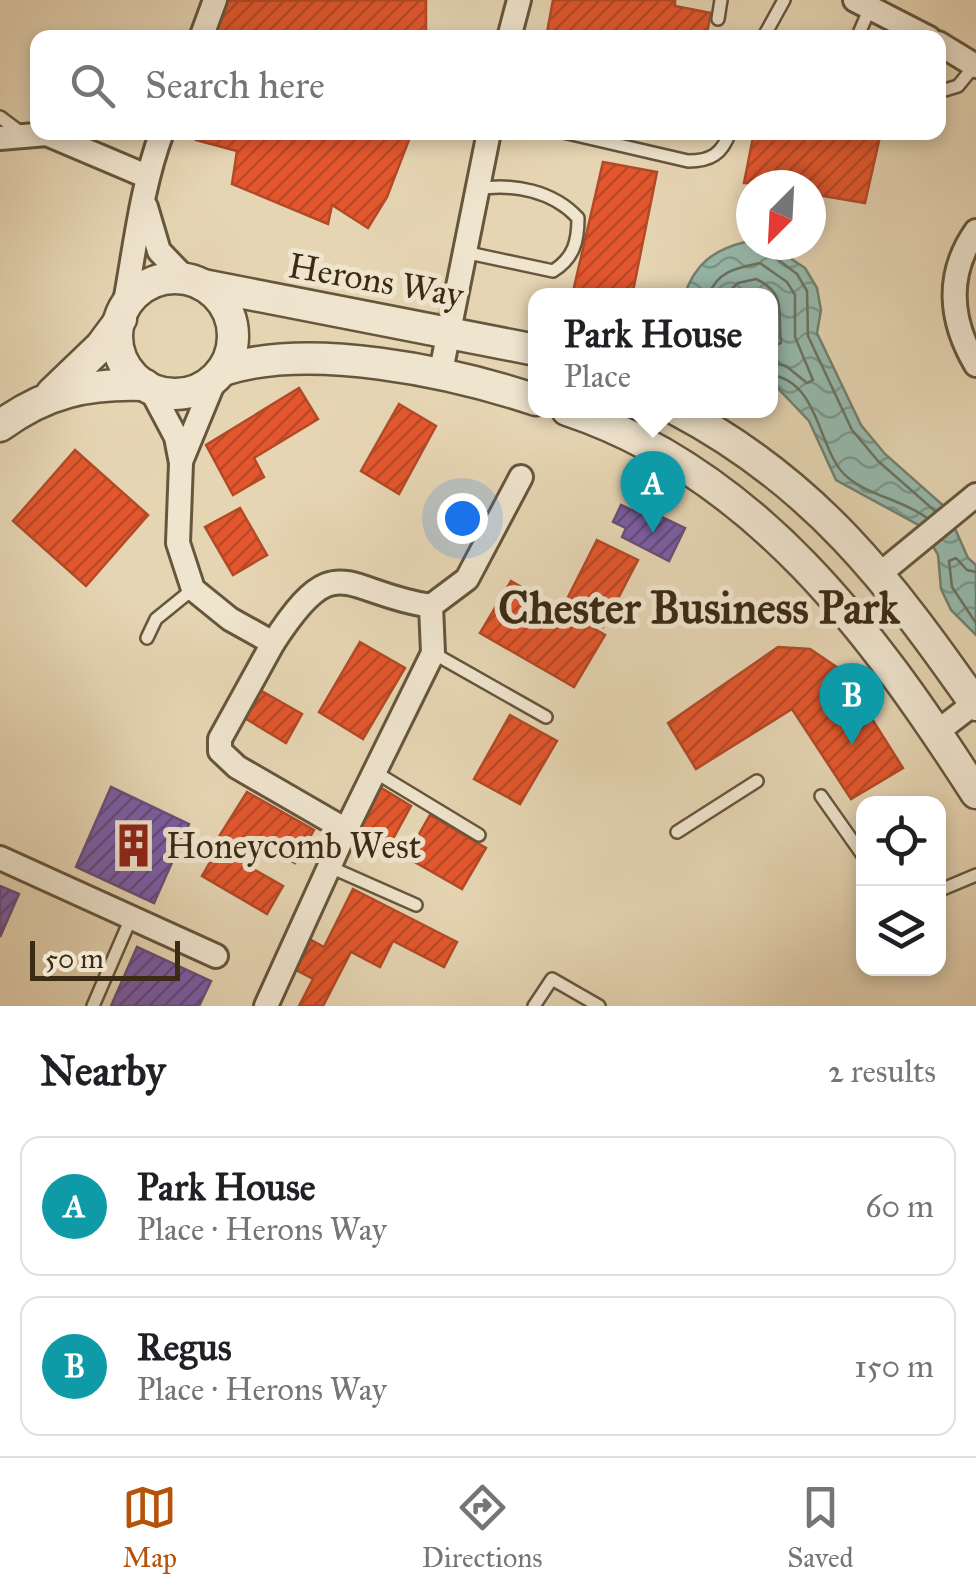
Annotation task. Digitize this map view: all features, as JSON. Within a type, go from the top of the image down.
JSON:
[{"type":"street","points":[[205,30],[215,0]]},
{"type":"street","points":[[511,30],[519,0]]},
{"type":"street","points":[[862,4],[912,30]]},
{"type":"street","points":[[946,49],[975,65]]},
{"type":"street","points":[[61,140],[146,176]]},
{"type":"street","points":[[159,140],[146,176],[145,204],[117,338],[122,358],[148,386],[176,436],[180,463],[178,543],[192,589],[230,619],[273,643]]},
{"type":"street","points":[[440,376],[487,140]]},
{"type":"street","points":[[145,204],[159,251],[223,302],[231,318],[233,341],[180,463]]},
{"type":"street","points":[[976,231],[963,250],[952,300],[958,333],[976,365]]},
{"type":"street","points":[[0,426],[50,394],[100,346],[146,286],[167,278],[194,282]]},
{"type":"street","name":"Herons Way","points":[[194,282],[528,348]]},
{"type":"street","points":[[50,394],[101,385],[148,386],[186,393],[219,374],[273,357],[327,358],[440,376],[528,398]]},
{"type":"street","points":[[585,418],[648,446],[720,490],[780,540],[840,602],[937,732],[976,793]]},
{"type":"street","points":[[689,418],[780,478],[881,573],[976,704],[937,732]]},
{"type":"street","points":[[346,830],[237,768],[220,751],[220,738],[302,599],[322,586],[344,581],[367,584],[397,601],[431,606],[467,579],[522,477]]},
{"type":"street","points":[[881,573],[974,497]]},
{"type":"street","points":[[266,1006],[346,830],[434,653],[431,606]]},
{"type":"street","points":[[0,858],[216,956]]},
{"type":"lane","points":[[718,20],[721,0]]},
{"type":"lane","points":[[767,30],[784,0]]},
{"type":"lane","points":[[858,30],[862,4]]},
{"type":"lane","points":[[946,90],[958,86],[975,65]]},
{"type":"lane","points":[[0,116],[11,136]]},
{"type":"lane","points":[[597,140],[688,161],[706,161],[718,154],[726,140]]},
{"type":"lane","points":[[464,252],[553,271],[568,260],[578,238],[578,218],[559,198],[523,190],[477,189]]},
{"type":"lane","points":[[147,638],[156,619],[192,589]]},
{"type":"lane","points":[[434,653],[546,717]]},
{"type":"lane","points":[[375,772],[480,834]]},
{"type":"lane","points":[[677,832],[758,782]]},
{"type":"lane","points":[[821,796],[856,846]]},
{"type":"lane","points":[[330,867],[416,905]]},
{"type":"lane","points":[[946,888],[975,877]]},
{"type":"lane","points":[[93,1006],[131,918]]},
{"type":"lane","points":[[534,1006],[552,979],[599,1006]]},
{"type":"water","points":[[736,245],[736,260],[793,260],[805,268],[817,288],[821,310],[817,333],[861,425],[885,454],[946,508],[968,558],[976,565],[976,635],[951,610],[941,589],[938,555],[922,527],[836,480],[809,421],[778,388],[778,288],[688,288],[707,260]]},
{"type":"building: Shops","points":[[426,0],[426,30],[217,30],[222,1]]},
{"type":"building: Shops","points":[[553,0],[675,0],[675,6],[711,13],[708,30],[547,30]]},
{"type":"building: Shops","points":[[196,140],[409,140],[387,197],[368,228],[332,205],[328,224],[232,184],[237,151]]},
{"type":"building: Shops","points":[[752,140],[879,140],[865,203],[826,196],[826,170],[747,170]]},
{"type":"building: Shops","points":[[603,162],[657,172],[634,288],[574,288]]},
{"type":"building: Shops","points":[[299,388],[318,419],[254,458],[264,477],[233,495],[206,445]]},
{"type":"building: Shops","points":[[399,404],[436,426],[399,494],[361,471]]},
{"type":"building: Shops","points":[[75,450],[148,515],[86,586],[13,521]]},
{"type":"building: Shops","points":[[240,508],[267,555],[233,575],[205,527]]},
{"type":"building: Shops","points":[[597,540],[638,560],[603,627],[564,605]]},
{"type":"building: Shops","points":[[511,581],[605,635],[574,687],[480,633]]},
{"type":"building: Shops","points":[[360,642],[405,668],[363,739],[319,712]]},
{"type":"building: Shops","points":[[778,647],[810,649],[841,670],[903,768],[851,799],[792,709],[696,769],[668,723]]},
{"type":"building: Shops","points":[[253,686],[302,714],[286,743],[238,714]]},
{"type":"building: Shops","points":[[510,715],[557,741],[520,804],[474,779]]},
{"type":"building: Shops","points":[[375,784],[411,806],[389,846],[352,825]]},
{"type":"building: Shops","points":[[247,792],[314,830],[295,863],[258,843],[246,865],[283,886],[267,914],[202,876],[213,857],[208,854]]},
{"type":"building: Shops","points":[[430,815],[486,848],[462,889],[406,857]]},
{"type":"building: Shops","points":[[353,889],[457,942],[444,967],[393,941],[380,967],[351,952],[323,1006],[299,1006],[313,979],[296,970],[311,940],[324,947]]},
{"type":"building: Offices","points":[[621,505],[636,512],[639,506],[685,528],[669,561],[622,537],[626,528],[613,522]]},
{"type":"building: Offices","name":"Honeycomb West","points":[[111,787],[189,824],[154,903],[76,867]]},
{"type":"building: Offices","points":[[0,886],[19,894],[0,937]]},
{"type":"building: Offices","points":[[137,947],[211,981],[199,1006],[111,1006]]},
{"type":"place","name":"Park House","points":[[653,533]]},
{"type":"place","name":"Regus","points":[[852,745]]},
{"type":"place","name":"Honeycomb West","points":[[133,846]]},
{"type":"district","name":"Chester Business Park","points":[[699,607]]}]
